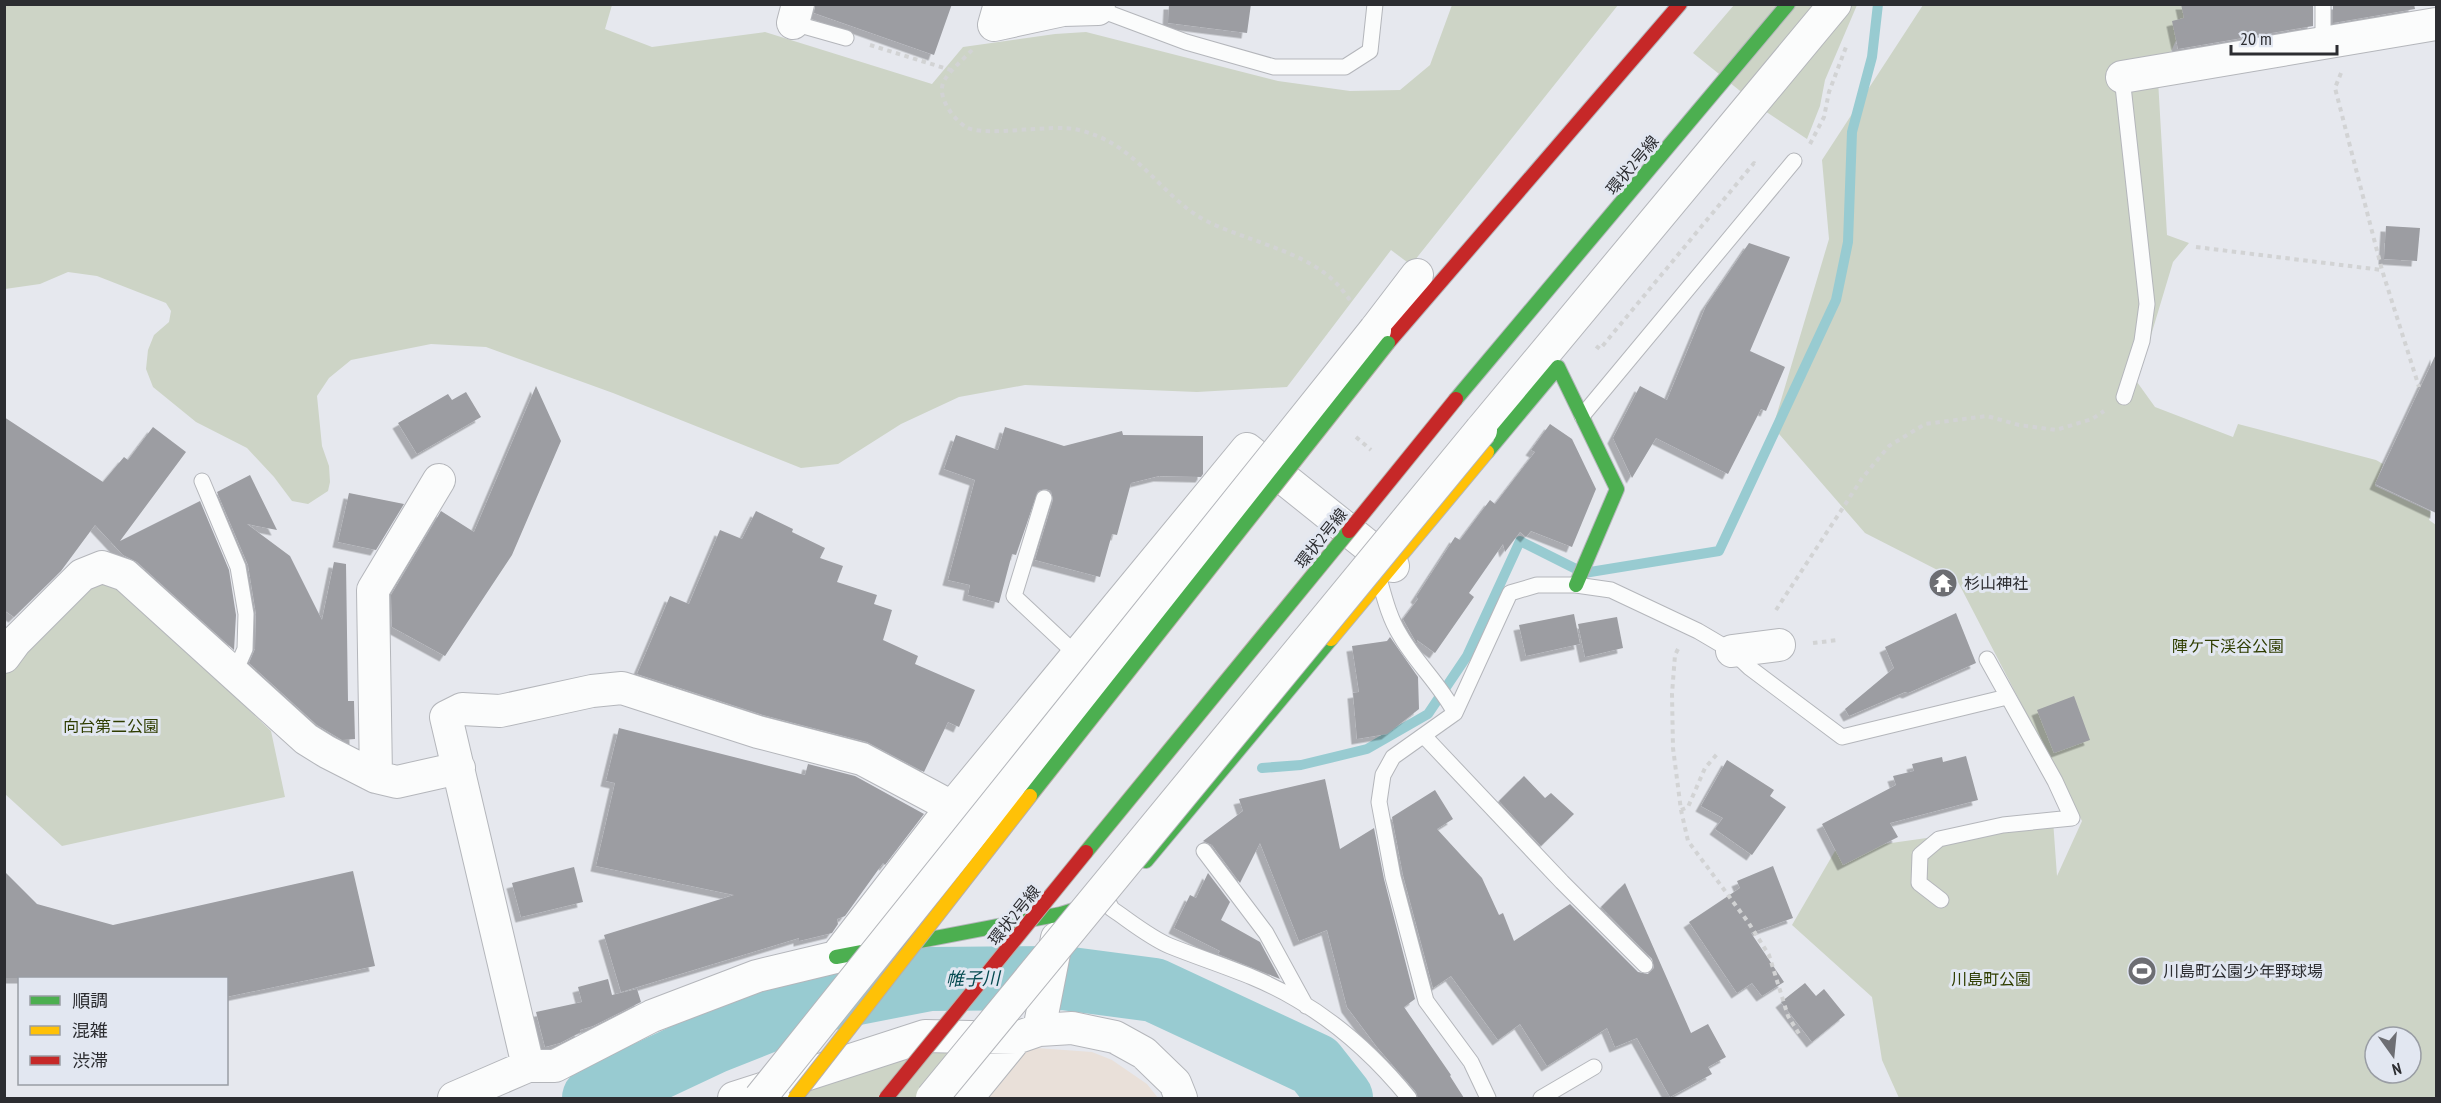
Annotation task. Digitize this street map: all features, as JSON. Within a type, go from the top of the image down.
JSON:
[{"type":"main road","points":[[795,1098],[1107,697],[1381,336],[1659,31],[1680,4]]},
{"type":"main road","name":"環状2号線","points":[[886,1098],[1456,399],[1788,4]]},
{"type":"main road","points":[[1139,870],[1558,367],[1617,489],[1579,582]]},
{"type":"main road","points":[[836,957],[1059,926],[1112,898]]},
{"type":"street","points":[[932,1098],[1481,430],[1835,4]]},
{"type":"street","points":[[997,15],[1099,7]]},
{"type":"street","points":[[2122,77],[2356,38],[2418,19]]},
{"type":"street","points":[[760,1098],[1381,336],[1417,275]]},
{"type":"street","points":[[454,1098],[528,1066],[555,1066],[652,1016],[757,976],[836,957],[952,807],[1247,449],[1386,574]]},
{"type":"street","points":[[376,777],[373,590],[439,480]]},
{"type":"street","points":[[8,645],[82,575],[102,567],[125,576],[306,739],[327,752],[376,777],[398,782],[459,768]]},
{"type":"street","points":[[1732,651],[1779,645]]},
{"type":"street","points":[[528,1066],[446,717],[462,709],[500,711],[592,691],[622,688],[758,732],[862,759],[952,807]]},
{"type":"street","points":[[967,1098],[1032,1030],[1059,926]]},
{"type":"street","points":[[734,1098],[925,1036],[1071,1028],[1115,1037],[1144,1053],[1175,1083],[1181,1098]]},
{"type":"lane","points":[[1099,7],[1186,42],[1274,67],[1345,67],[1370,51],[1375,4]]},
{"type":"lane","points":[[2323,4],[2324,43]]},
{"type":"lane","points":[[796,14],[846,38]]},
{"type":"lane","points":[[2122,77],[2147,304],[2142,341],[2124,397]]},
{"type":"lane","points":[[1582,416],[1794,161]]},
{"type":"lane","points":[[202,481],[238,567],[244,605],[245,649],[234,674]]},
{"type":"lane","points":[[1044,498],[1014,596],[1077,656]]},
{"type":"lane","points":[[1386,574],[1388,610],[1400,636],[1451,706]]},
{"type":"lane","points":[[1488,1098],[1471,1062],[1426,1001],[1393,877],[1379,802],[1383,775],[1394,757],[1424,736],[1451,706],[1510,593],[1537,585],[1579,582],[1611,590],[1691,628],[1732,651],[1750,668],[1842,737],[2007,697]]},
{"type":"lane","points":[[1941,900],[1919,883],[1920,855],[1939,839],[2003,825],[2072,818],[2055,781],[1987,659]]},
{"type":"lane","points":[[1424,736],[1562,882],[1646,965]]},
{"type":"lane","points":[[1204,851],[1266,933],[1306,1006]]},
{"type":"lane","points":[[1112,898],[1112,909],[1167,945],[1230,967],[1306,1006],[1330,1022],[1367,1054],[1409,1098]]},
{"type":"lane","points":[[1541,1098],[1594,1067]]},
{"type":"path","points":[[997,15],[944,82],[943,96],[951,113],[967,128],[1079,130],[1119,146],[1197,216],[1283,250],[1318,269],[1334,280],[1354,305]]},
{"type":"path","points":[[846,38],[954,71]]},
{"type":"path","points":[[2356,38],[2335,88],[2382,270],[2418,387]]},
{"type":"path","points":[[1794,161],[1809,145],[1824,117],[1829,92],[1849,39]]},
{"type":"path","points":[[2196,247],[2382,270]]},
{"type":"path","points":[[1773,613],[1863,477],[1889,446],[1925,424],[1987,416],[2019,425],[2056,430],[2092,419],[2124,397]]},
{"type":"path","points":[[1691,628],[1675,655],[1672,694],[1672,748],[1688,841],[1749,922],[1769,955],[1788,1016],[1801,1037]]},
{"type":"path","points":[[1681,810],[1688,807],[1692,801],[1706,768],[1718,753]]},
{"type":"shaded area","points":[[1023,1047],[1092,1052],[1112,1060],[1147,1084],[1158,1098],[981,1098]]},
{"type":"green space","points":[[5,5],[612,5],[605,29],[652,47],[765,32],[932,84],[963,47],[1086,32],[1278,81],[1350,91],[1400,90],[1430,65],[1452,5],[1618,5],[1411,265],[1391,250],[1287,387],[1197,392],[1025,385],[959,397],[901,424],[838,464],[801,468],[613,393],[486,347],[431,344],[351,360],[329,378],[317,396],[322,446],[329,466],[330,482],[328,491],[308,504],[292,501],[274,477],[247,448],[196,422],[153,387],[146,369],[148,350],[154,335],[169,322],[171,311],[166,303],[97,276],[68,272],[40,284],[5,289]]},
{"type":"green space","points":[[1734,5],[1857,5],[1825,80],[1820,106],[1807,139],[1765,111],[1693,53]]},
{"type":"green space","name":"陣ケ下渓谷公園","points":[[1923,5],[2192,5],[2158,80],[2167,235],[2189,243],[2173,262],[2137,382],[2155,407],[2233,437],[2238,424],[2376,460],[2383,464],[2375,486],[2431,512],[2429,520],[2436,525],[2436,1098],[1899,1098],[1882,1060],[1872,997],[1792,925],[1835,851],[2053,820],[2057,876],[2082,821],[1957,580],[1865,533],[1773,427],[1829,239],[1822,160]]},
{"type":"green space","name":"向台第二公園","points":[[113,580],[271,731],[285,797],[62,846],[5,794],[5,673],[25,645],[86,583]]},
{"type":"green space","points":[[982,1047],[941,1098],[770,1098],[917,1053]]},
{"type":"building","points":[[815,4],[952,4],[934,55],[814,13]]},
{"type":"building","points":[[1169,4],[1251,4],[1247,33],[1168,23]]},
{"type":"building","points":[[2181,4],[2313,4],[2313,26],[2178,49],[2172,21],[2184,18]]},
{"type":"building","points":[[2333,4],[2414,4],[2415,9],[2333,23]]},
{"type":"building","points":[[2386,226],[2420,228],[2417,261],[2384,259]]},
{"type":"building","points":[[1749,243],[1790,257],[1750,351],[1785,367],[1766,411],[1761,409],[1728,474],[1656,438],[1632,478],[1613,438],[1640,386],[1667,400],[1706,306]]},
{"type":"building","points":[[2436,354],[2436,513],[2375,484]]},
{"type":"building","points":[[536,386],[561,441],[512,555],[445,656],[392,627],[391,595],[441,511],[474,532]]},
{"type":"building","points":[[466,392],[481,417],[417,454],[398,423],[448,394],[452,400]]},
{"type":"building","points":[[4,417],[103,482],[124,457],[128,460],[153,427],[186,452],[120,541],[200,501],[229,570],[236,615],[234,650],[137,562],[123,555],[95,525],[61,571],[14,617],[4,610]]},
{"type":"building","points":[[1550,424],[1572,439],[1596,489],[1572,547],[1531,531],[1526,537],[1520,532],[1505,552],[1503,544],[1469,593],[1474,597],[1435,653],[1417,640],[1417,644],[1403,619],[1418,599],[1416,597],[1455,537],[1460,540],[1490,500],[1495,504],[1535,452],[1531,450]]},
{"type":"building","points":[[1005,427],[1064,446],[1122,431],[1123,435],[1203,436],[1203,474],[1201,477],[1159,476],[1131,483],[1117,535],[1112,534],[1100,577],[1035,560],[1053,500],[1051,491],[1046,489],[1038,491],[1016,555],[1012,554],[999,603],[968,595],[970,585],[948,580],[975,480],[944,469],[956,435],[998,450]]},
{"type":"building","points":[[250,475],[277,530],[247,524],[290,556],[322,620],[334,562],[346,564],[348,701],[354,701],[355,739],[342,740],[317,725],[249,663],[255,649],[256,614],[248,565],[217,492]]},
{"type":"building","points":[[349,493],[404,504],[376,550],[338,542]]},
{"type":"building","points":[[756,511],[825,548],[820,558],[843,566],[837,582],[877,595],[874,604],[892,610],[883,640],[918,656],[915,664],[975,690],[959,727],[948,722],[924,772],[867,742],[763,715],[637,674],[670,596],[689,604],[720,530],[742,539]]},
{"type":"building","name":"杉山神社","points":[[1956,613],[1976,663],[1849,716],[1845,709],[1894,668],[1885,647]]},
{"type":"building","points":[[1574,614],[1580,644],[1526,656],[1519,625]]},
{"type":"building","points":[[1617,617],[1623,648],[1585,657],[1578,624]]},
{"type":"building","points":[[1390,637],[1418,677],[1419,709],[1387,734],[1357,739],[1353,693],[1359,692],[1352,646],[1387,641]]},
{"type":"building","points":[[2074,696],[2090,740],[2054,753],[2037,710]]},
{"type":"building","points":[[619,728],[805,775],[808,764],[855,776],[924,814],[885,865],[883,863],[845,916],[837,919],[838,924],[832,933],[799,941],[799,938],[621,992],[604,935],[734,895],[596,866],[615,783],[606,781]]},
{"type":"building","points":[[1966,756],[1978,800],[1890,823],[1898,837],[1843,865],[1822,824],[1896,785],[1893,776],[1914,771],[1912,764],[1942,757],[1943,762]]},
{"type":"building","points":[[1727,760],[1774,790],[1770,796],[1786,807],[1752,855],[1715,829],[1723,818],[1701,806]]},
{"type":"building","points":[[1524,776],[1545,798],[1551,793],[1574,814],[1541,846],[1499,801]]},
{"type":"building","points":[[1325,779],[1340,849],[1374,828],[1384,879],[1415,999],[1404,1007],[1451,1075],[1464,1098],[1418,1098],[1416,1092],[1377,1047],[1347,1007],[1327,930],[1299,941],[1260,843],[1240,883],[1212,845],[1203,841],[1243,811],[1239,799]]},
{"type":"building","points":[[1435,790],[1453,819],[1437,829],[1482,878],[1499,915],[1503,913],[1514,941],[1570,904],[1638,972],[1648,974],[1654,968],[1652,959],[1601,907],[1625,883],[1691,1033],[1708,1024],[1726,1057],[1708,1067],[1712,1074],[1670,1097],[1637,1038],[1615,1047],[1607,1028],[1547,1066],[1520,1024],[1498,1040],[1451,976],[1433,988],[1403,875],[1392,817]]},
{"type":"building","points":[[1773,866],[1793,918],[1751,933],[1784,982],[1762,996],[1752,983],[1737,993],[1689,922],[1740,888],[1737,881]]},
{"type":"building","points":[[574,867],[583,902],[521,917],[512,883]]},
{"type":"building","points":[[4,871],[37,904],[113,925],[353,871],[375,966],[228,997],[228,977],[4,978]]},
{"type":"building","points":[[1208,873],[1230,902],[1221,920],[1260,942],[1280,979],[1218,954],[1220,951],[1174,928],[1190,895],[1196,898]]},
{"type":"building","points":[[608,979],[612,995],[637,989],[641,1002],[580,1030],[581,1032],[560,1043],[545,1047],[536,1012],[582,1002],[578,987]]},
{"type":"building","points":[[1805,983],[1816,996],[1824,989],[1845,1015],[1812,1042],[1781,1002]]},
{"type":"waterway","points":[[1262,768],[1301,765],[1367,749],[1428,714],[1467,656],[1520,541],[1584,573],[1719,551],[1836,300],[1848,242],[1852,132],[1872,57],[1878,4]]},
{"type":"waterway","name":"帷子川","points":[[594,1098],[713,1042],[816,1001],[929,979],[1063,978],[1154,990],[1315,1065],[1341,1098]]},
{"type":"traffic: fast","points":[[1456,399],[1788,4]]},
{"type":"traffic: fast","points":[[1030,796],[1388,343]]},
{"type":"traffic: fast","points":[[1487,452],[1558,367],[1617,489],[1576,585]]},
{"type":"traffic: fast","points":[[1086,852],[1349,531]]},
{"type":"traffic: fast","points":[[1146,861],[1331,639]]},
{"type":"traffic: fast","points":[[836,957],[1061,914],[1106,900]]},
{"type":"traffic: slow","points":[[1331,639],[1487,452]]},
{"type":"traffic: slow","points":[[795,1098],[1030,796]]},
{"type":"traffic: jam","points":[[1388,343],[1680,4]]},
{"type":"traffic: jam","points":[[1349,531],[1456,399]]},
{"type":"traffic: jam","points":[[886,1098],[1086,852]]},
{"type":"place","name":"杉山神社","points":[[1943,583]]},
{"type":"place","name":"川島町公園少年野球場","points":[[2142,971]]},
{"type":"park label","name":"川島町公園","points":[[1991,979]]}]
